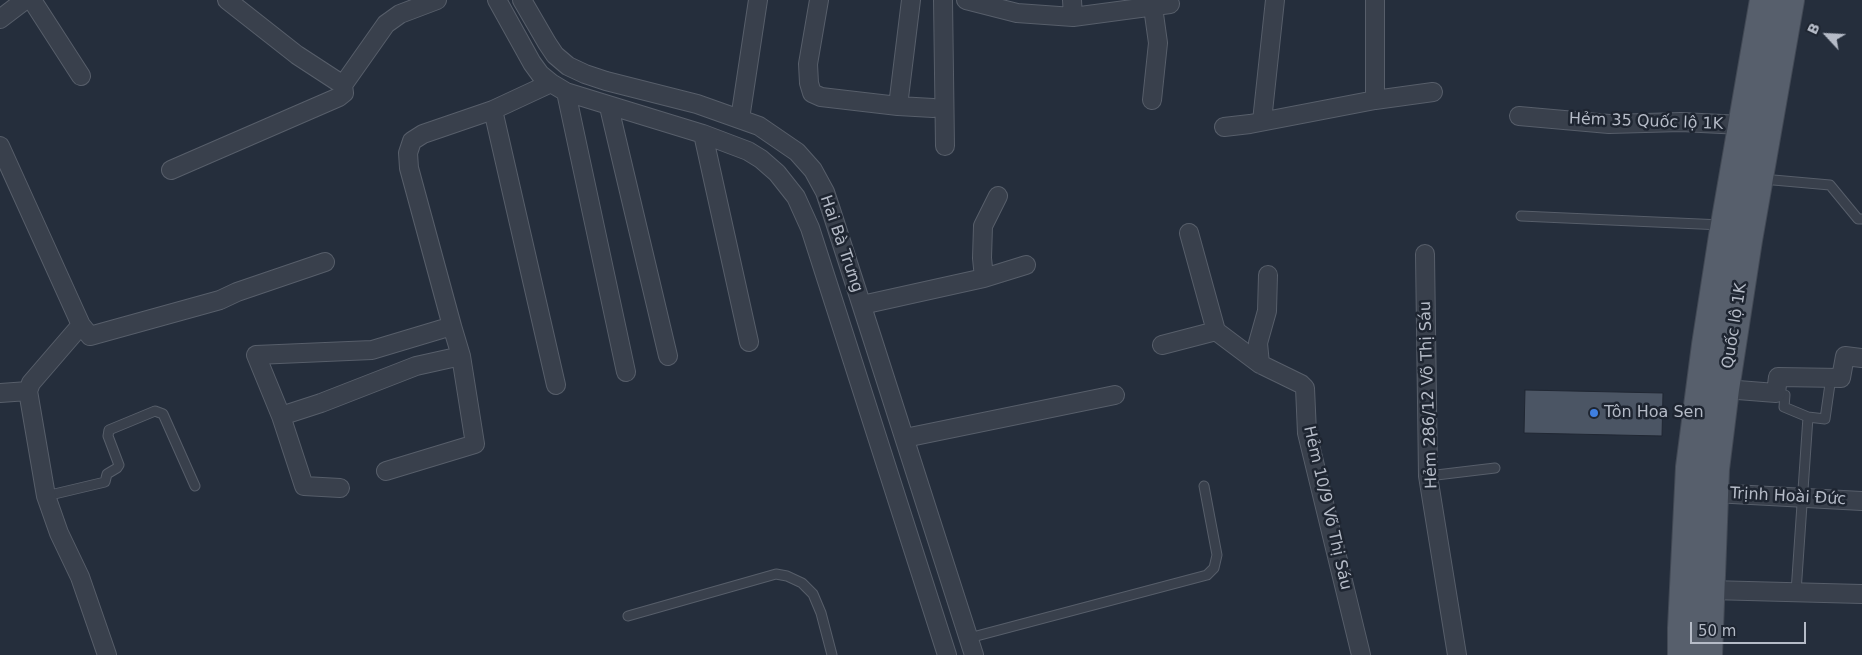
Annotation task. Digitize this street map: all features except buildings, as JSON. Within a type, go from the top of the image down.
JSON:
[{"type":"main road","name":"Quốc lộ 1K","points":[[1680,652],[1690,467],[1706,345],[1725,225],[1764,0]]},
{"type":"main road","name":"Quốc lộ 1K","points":[[1708,655],[1714,492],[1725,389],[1790,0]]},
{"type":"street","points":[[0,19],[25,0]]},
{"type":"street","points":[[32,0],[82,76]]},
{"type":"street","points":[[227,0],[297,55],[343,85]]},
{"type":"street","points":[[171,170],[339,97],[344,93],[343,85],[386,24],[400,14],[437,0]]},
{"type":"street","name":"Hai Bà Trưng","points":[[497,0],[532,63],[540,74],[558,88],[609,107],[728,142],[761,159],[777,173],[796,197],[810,228],[946,655]]},
{"type":"street","name":"Hai Bà Trưng","points":[[522,0],[555,55],[568,66],[606,81],[697,104],[759,126],[797,152],[813,170],[831,210],[906,438],[971,647]]},
{"type":"street","points":[[740,118],[758,0]]},
{"type":"street","points":[[819,0],[808,64],[809,83],[812,93],[821,97],[933,108]]},
{"type":"street","points":[[898,106],[911,0]]},
{"type":"street","points":[[943,0],[945,146]]},
{"type":"street","points":[[966,0],[1017,13],[1170,4]]},
{"type":"street","points":[[1262,121],[1275,0]]},
{"type":"street","points":[[1375,0],[1375,100]]},
{"type":"street","points":[[1152,6],[1158,43],[1152,100]]},
{"type":"street","points":[[386,470],[475,444],[461,356],[409,168],[408,153],[412,141],[423,134],[558,88],[626,372]]},
{"type":"street","points":[[1224,127],[1375,100],[1432,92]]},
{"type":"street","points":[[609,107],[668,356]]},
{"type":"street","points":[[493,110],[556,385]]},
{"type":"street","name":"Hẻm 35 Quốc lộ 1K","points":[[1519,116],[1609,124],[1681,122],[1742,124]]},
{"type":"street","points":[[703,134],[749,342]]},
{"type":"street","points":[[0,146],[81,325],[90,336],[220,300],[237,292],[325,262]]},
{"type":"street","points":[[984,278],[982,258],[983,226],[998,196]]},
{"type":"street","points":[[1162,345],[1216,331],[1189,233]]},
{"type":"street","name":"Hẻm 286/12 Võ Thị Sáu","points":[[1425,254],[1428,476],[1457,655]]},
{"type":"street","points":[[862,305],[984,278],[1026,265]]},
{"type":"street","points":[[1260,364],[1258,342],[1267,311],[1268,276]]},
{"type":"street","points":[[81,325],[31,383],[28,391],[46,496],[59,533],[80,577],[107,655]]},
{"type":"street","points":[[340,488],[304,486],[281,416],[256,355],[372,350],[452,326]]},
{"type":"street","name":"Hẻm 10/9 Võ Thị Sáu","points":[[1216,331],[1260,364],[1301,384],[1305,388],[1308,432],[1361,655]]},
{"type":"street","points":[[281,416],[321,403],[416,366],[461,356]]},
{"type":"street","points":[[1725,389],[1776,393],[1778,377],[1841,378],[1845,356],[1862,358]]},
{"type":"street","points":[[0,393],[28,391]]},
{"type":"street","points":[[906,438],[1116,395]]},
{"type":"street","name":"Trịnh Hoài Đức","points":[[1714,492],[1862,500]]},
{"type":"street","points":[[1710,590],[1862,594]]},
{"type":"lane","points":[[1759,179],[1830,185],[1858,219],[1862,219]]},
{"type":"lane","points":[[1520,216],[1725,225]]},
{"type":"lane","points":[[1776,393],[1785,395],[1784,406],[1808,417],[1825,419],[1831,378]]},
{"type":"lane","points":[[46,496],[105,482],[107,474],[117,468],[118,465],[108,436],[109,430],[155,411],[162,414],[195,486]]},
{"type":"lane","points":[[1796,592],[1808,417]]},
{"type":"lane","points":[[1428,476],[1495,468]]},
{"type":"lane","points":[[971,647],[1208,576],[1214,568],[1217,555],[1204,486]]},
{"type":"lane","points":[[628,616],[776,574],[787,576],[802,583],[813,594],[821,613],[832,655]]},
{"type":"place","name":"Tôn Hoa Sen","points":[[1594,413]]}]
